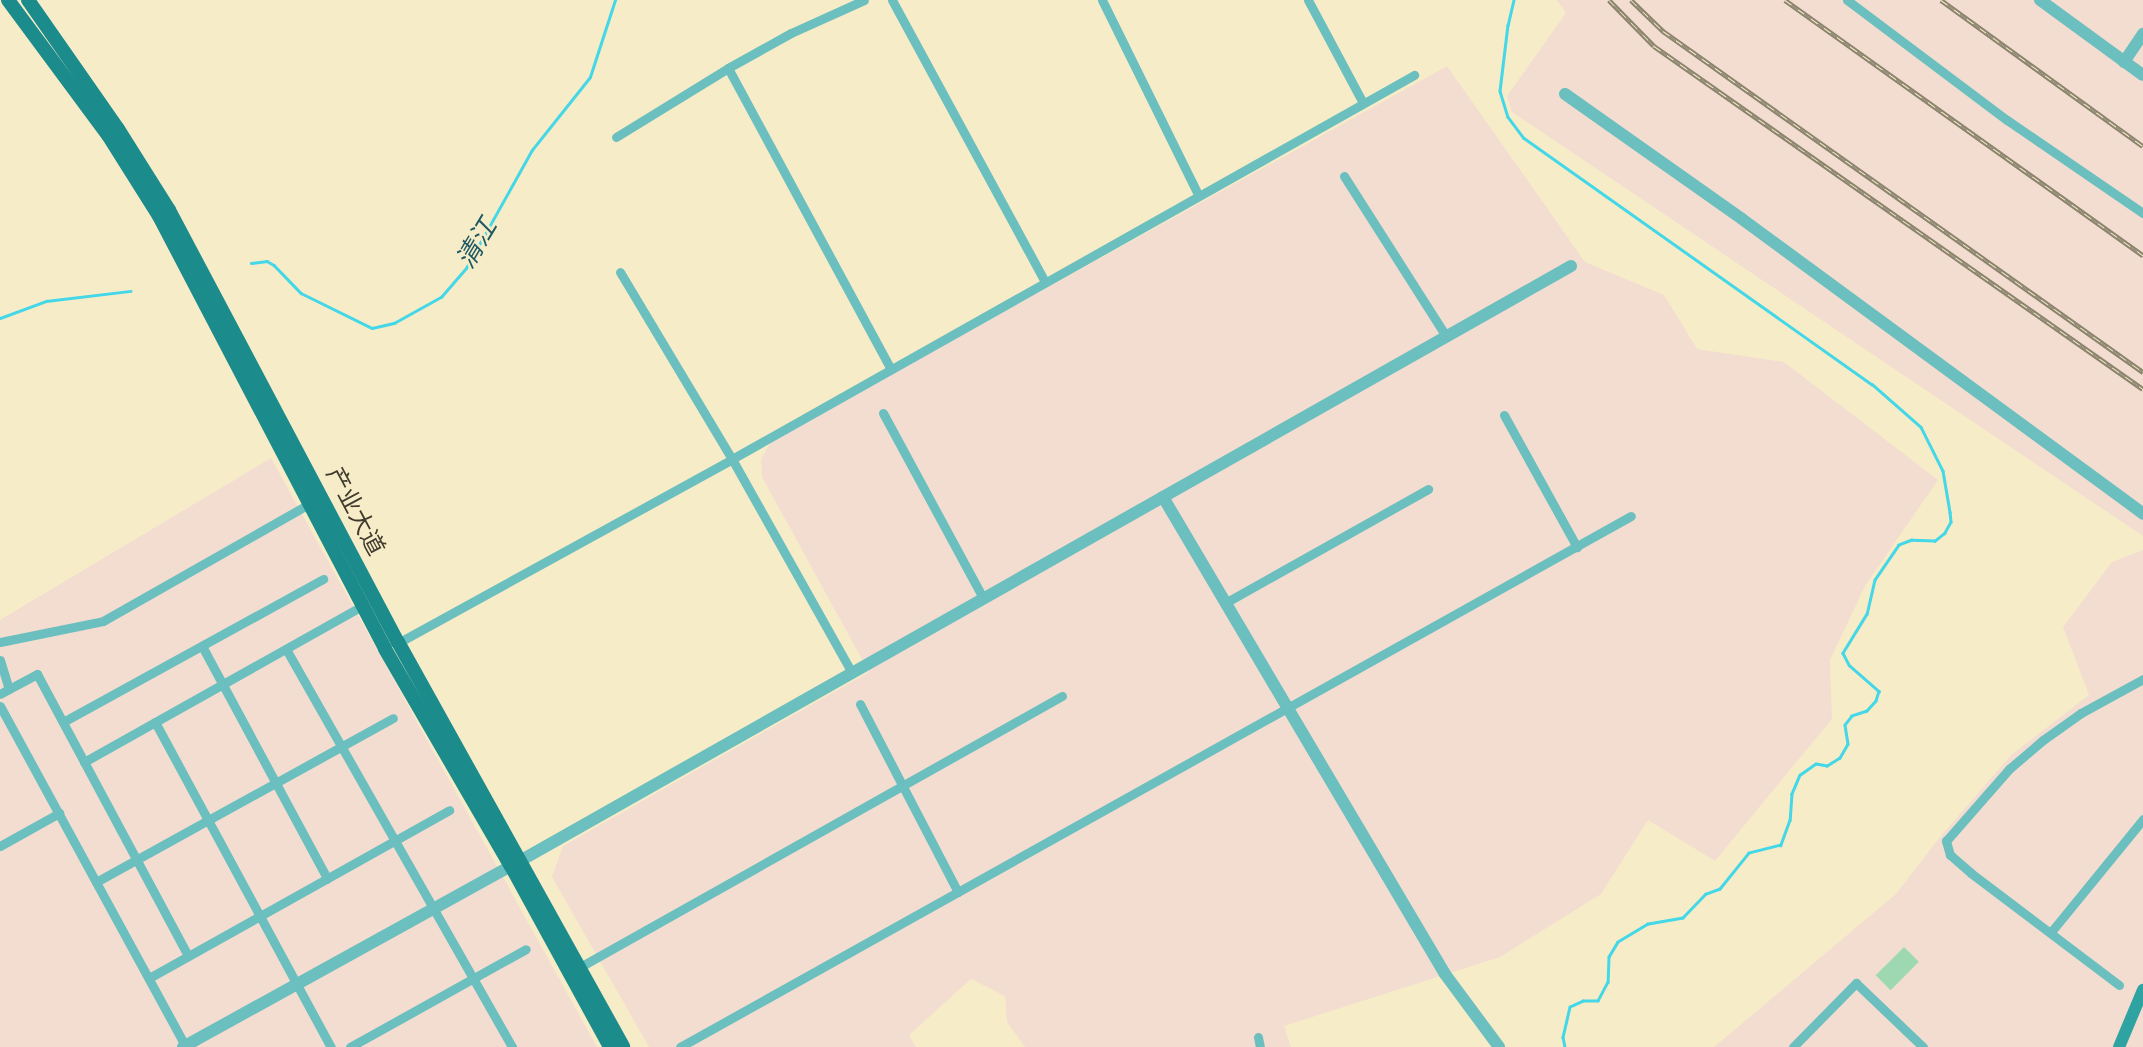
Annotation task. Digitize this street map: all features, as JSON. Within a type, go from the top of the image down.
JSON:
[{"type":"main road","points":[[8,0],[27,7]]},
{"type":"main road","name":"产业大道","points":[[27,7],[159,216],[307,505],[362,606],[391,646]]},
{"type":"main road","name":"产业大道","points":[[27,7],[169,210],[391,646],[516,863],[580,967],[624,1047]]},
{"type":"main road","name":"产业大道","points":[[516,863],[610,1047]]},
{"type":"main road","points":[[2119,1047],[2143,990]]},
{"type":"main road","points":[[2126,1047],[2143,1007]]},
{"type":"street","points":[[617,137],[790,33],[863,0]]},
{"type":"street","points":[[892,0],[1044,280]]},
{"type":"street","points":[[1102,0],[1198,194]]},
{"type":"street","points":[[1308,0],[1363,103]]},
{"type":"street","points":[[1847,0],[2007,120],[2143,213]]},
{"type":"street","points":[[2040,0],[2143,75]]},
{"type":"street","points":[[2124,62],[2143,34]]},
{"type":"street","points":[[728,68],[890,368]]},
{"type":"street","points":[[391,646],[732,459],[1044,280],[1414,75]]},
{"type":"street","points":[[1565,94],[1742,219],[2143,514]]},
{"type":"street","points":[[1344,176],[1446,336]]},
{"type":"street","points":[[0,706],[185,1047],[516,863],[1571,266]]},
{"type":"street","points":[[620,272],[732,459],[852,673]]},
{"type":"street","points":[[883,414],[983,598]]},
{"type":"street","points":[[1504,415],[1577,547]]},
{"type":"street","points":[[1225,603],[1428,489]]},
{"type":"street","points":[[1163,497],[1445,974],[1499,1047]]},
{"type":"street","points":[[0,642],[103,621],[307,505]]},
{"type":"street","points":[[680,1047],[1631,516]]},
{"type":"street","points":[[63,722],[324,579]]},
{"type":"street","points":[[84,762],[362,606]]},
{"type":"street","points":[[202,646],[327,878]]},
{"type":"street","points":[[286,649],[512,1047]]},
{"type":"street","points":[[0,660],[9,689]]},
{"type":"street","points":[[0,694],[37,674],[188,956]]},
{"type":"street","points":[[2119,985],[1950,855],[1946,841],[2009,769],[2043,740],[2081,713],[2143,679]]},
{"type":"street","points":[[580,967],[1062,696]]},
{"type":"street","points":[[860,704],[958,892]]},
{"type":"street","points":[[96,882],[393,718]]},
{"type":"street","points":[[155,722],[331,1047]]},
{"type":"street","points":[[149,978],[449,810]]},
{"type":"street","points":[[0,846],[58,813]]},
{"type":"street","points":[[2052,932],[2143,819]]},
{"type":"street","points":[[350,1047],[526,949]]},
{"type":"street","points":[[1793,1047],[1856,983],[1923,1047]]},
{"type":"shaded area","points":[[1557,0],[2143,0],[2143,536],[1512,112],[1507,96],[1566,13]]},
{"type":"shaded area","points":[[1447,66],[1585,262],[1664,295],[1697,349],[1784,362],[1938,480],[1865,586],[1830,660],[1832,719],[1715,861],[1648,820],[1601,894],[1500,957],[1284,1026],[1291,1047],[1025,1047],[1007,1022],[1005,996],[971,979],[909,1035],[916,1047],[649,1047],[552,877],[563,846],[869,672],[762,477],[761,459],[771,441]]},
{"type":"shaded area","points":[[271,458],[597,1047],[0,1047],[0,620]]},
{"type":"shaded area","points":[[2143,550],[2143,1047],[1714,1047],[1896,894],[1940,837],[2011,755],[2089,695],[2063,627],[2112,562]]},
{"type":"green space","points":[[1904,947],[1919,962],[1891,990],[1876,975]]},
{"type":"waterway","name":"清江","points":[[251,263],[267,261],[301,293],[372,328],[394,323],[441,297],[466,268],[532,150],[590,77],[615,0]]},
{"type":"waterway","points":[[1514,0],[1508,25],[1500,91],[1508,117],[1524,138],[1872,384],[1921,427],[1943,471],[1951,522],[1945,533],[1935,541],[1912,540],[1899,545],[1875,580],[1867,614],[1843,653],[1849,665],[1879,691],[1876,701],[1867,711],[1852,716],[1845,725],[1848,744],[1840,758],[1827,766],[1816,764],[1800,775],[1792,794],[1790,820],[1781,845],[1749,853],[1720,889],[1706,894],[1683,918],[1648,924],[1618,942],[1609,957],[1608,982],[1598,1001],[1583,1001],[1570,1007],[1563,1037],[1565,1047]]},
{"type":"waterway","name":"清江","points":[[0,318],[46,301],[130,291]]},
{"type":"railway","points":[[1609,0],[1654,46],[2143,389]]},
{"type":"railway","points":[[1631,0],[1663,31],[2143,372]]},
{"type":"railway","points":[[1785,0],[2143,255]]},
{"type":"railway","points":[[1941,0],[2143,146]]}]
